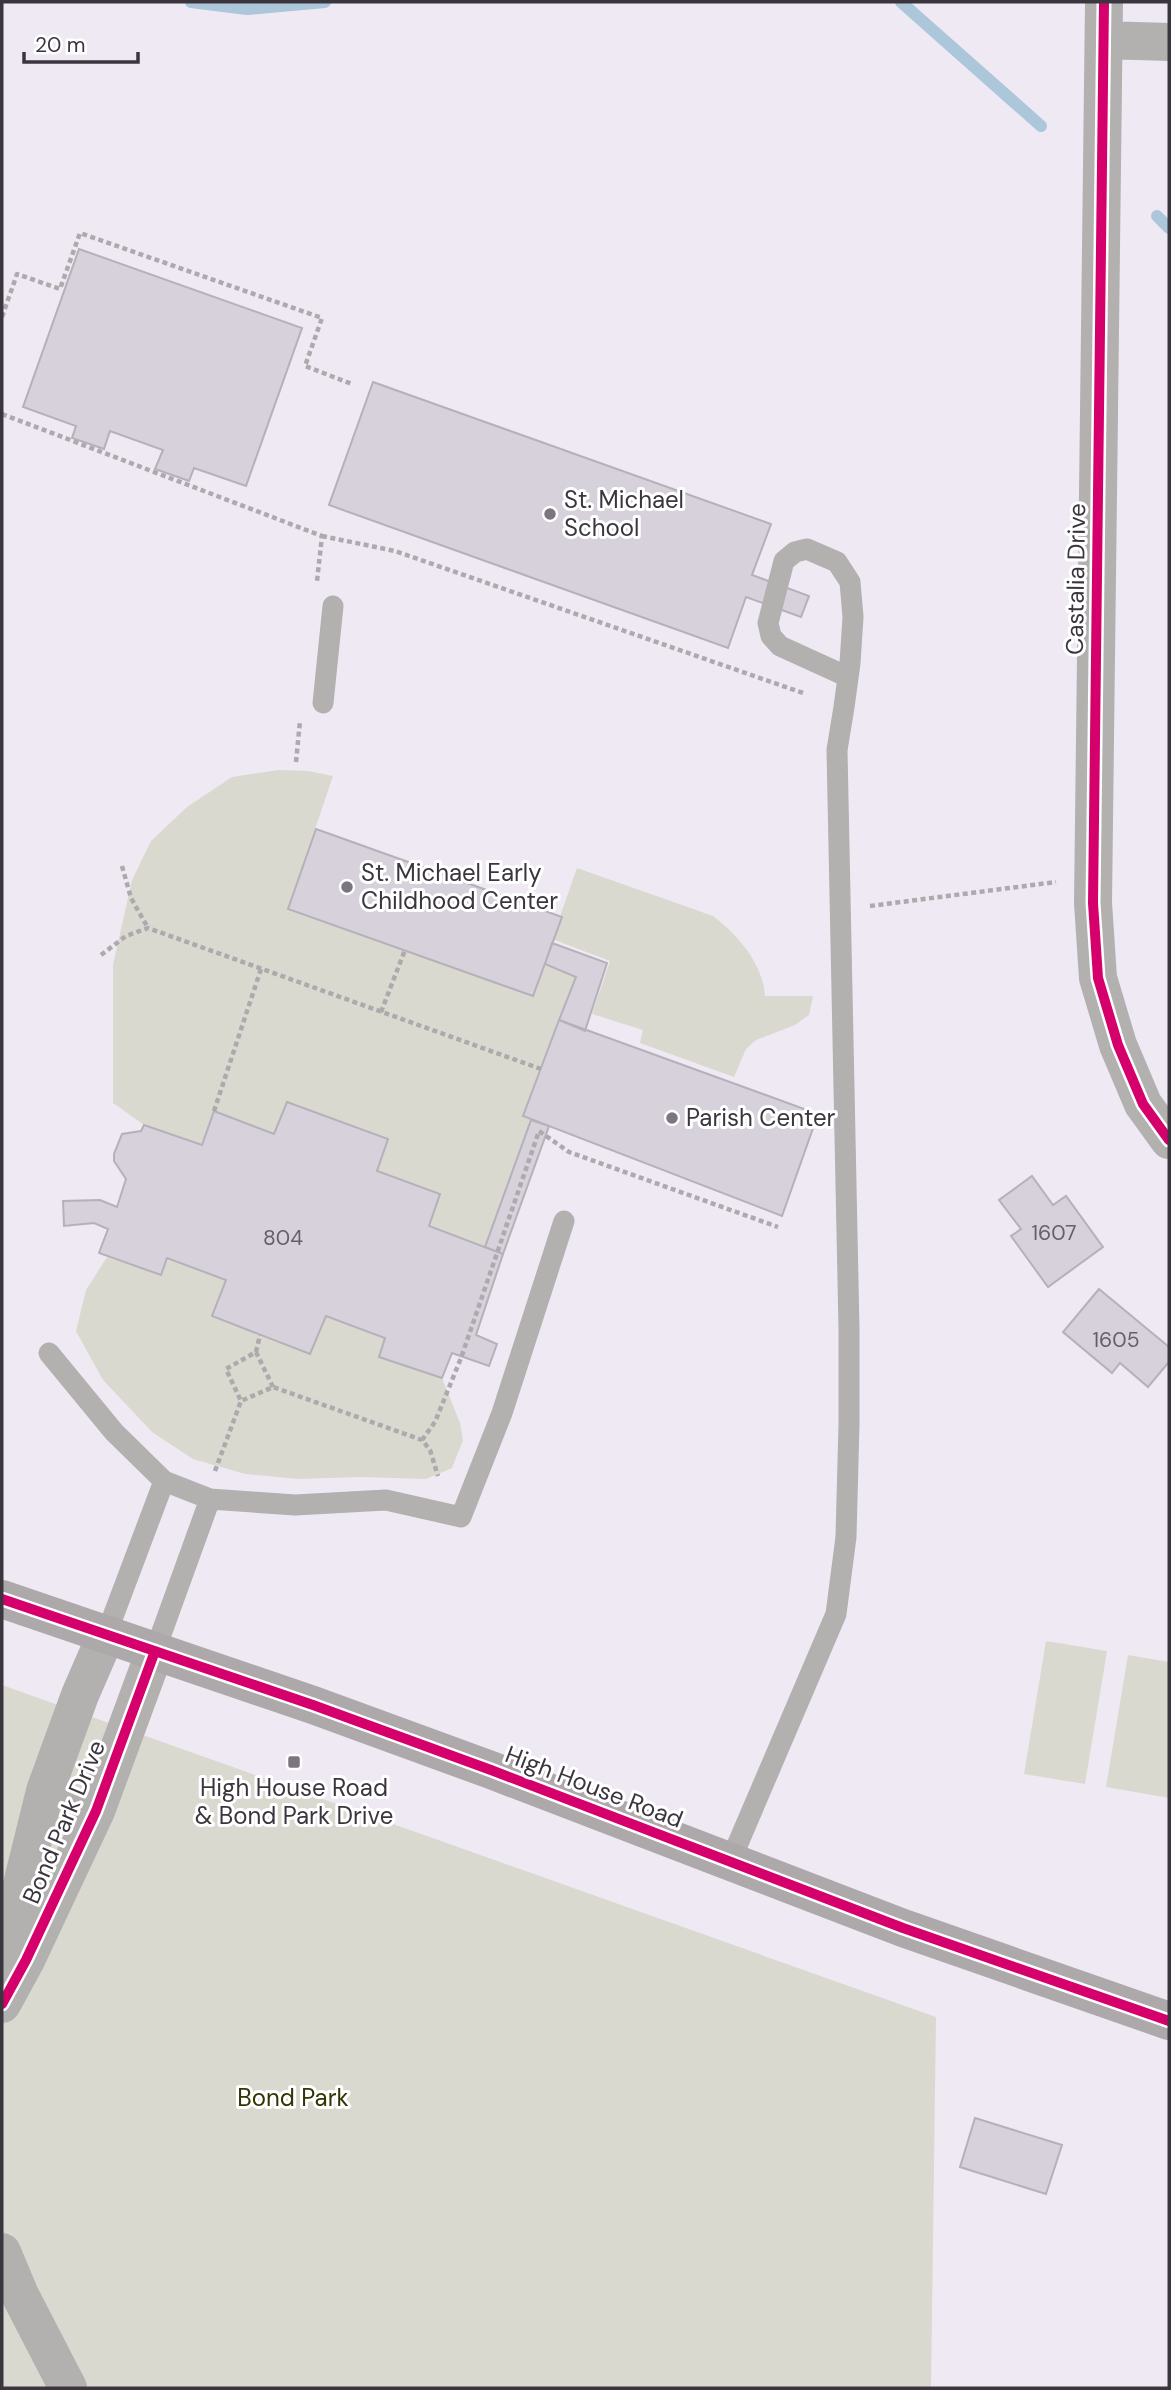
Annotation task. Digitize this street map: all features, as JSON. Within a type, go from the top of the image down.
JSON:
[{"type":"main road","name":"High House Road","points":[[2,1599],[491,1770],[903,1928],[1169,2021]]},
{"type":"street","name":"Castalia Drive","points":[[1104,2],[1093,903],[1098,978],[1118,1045],[1143,1104],[1169,1140]]},
{"type":"street","points":[[1104,40],[1169,42]]},
{"type":"street","name":"Bond Park Drive","points":[[2,1979],[9,1937],[45,1791],[80,1695],[106,1635]]},
{"type":"street","name":"Bond Park Drive","points":[[2,2004],[26,1960],[96,1811],[155,1651]]},
{"type":"street","points":[[2,2252],[20,2295],[68,2388]]},
{"type":"lane","points":[[730,1862],[836,1614],[846,1537],[849,1329],[837,750],[848,677],[853,617],[850,582],[837,562],[807,549],[795,552],[784,561],[768,623],[771,636],[780,646],[848,677]]},
{"type":"lane","points":[[323,703],[333,606]]},
{"type":"lane","points":[[50,1353],[114,1432],[164,1481],[210,1499],[295,1505],[386,1500],[461,1517],[502,1413],[564,1221]]},
{"type":"lane","points":[[106,1635],[164,1481]]},
{"type":"lane","points":[[155,1651],[210,1499]]},
{"type":"lane","points":[[45,1791],[96,1811]]},
{"type":"path","points":[[2,317],[16,274],[60,289],[80,233],[322,318],[305,366],[352,384]]},
{"type":"path","points":[[2,414],[322,536],[395,551],[844,707]]},
{"type":"path","points":[[316,582],[322,536]]},
{"type":"path","points":[[296,762],[301,721]]},
{"type":"path","points":[[122,866],[131,898],[148,928]]},
{"type":"path","points":[[841,909],[1060,881]]},
{"type":"path","points":[[101,955],[126,936],[148,928],[541,1069]]},
{"type":"path","points":[[381,1012],[405,950]]},
{"type":"path","points":[[214,1111],[261,969]]},
{"type":"path","points":[[260,1335],[256,1352],[273,1387]]},
{"type":"path","points":[[215,1472],[241,1401],[226,1369],[256,1352]]},
{"type":"path","points":[[241,1401],[273,1387],[422,1440],[430,1450],[438,1476]]},
{"type":"green space","points":[[278,770],[308,771],[333,776],[288,909],[533,996],[545,964],[576,977],[523,1115],[531,1120],[485,1247],[429,1226],[440,1194],[377,1171],[388,1139],[287,1102],[274,1134],[214,1111],[202,1145],[144,1125],[113,1103],[113,965],[132,880],[151,841],[187,807],[232,777]]},
{"type":"green space","points":[[577,868],[713,916],[748,951],[760,973],[765,996],[813,996],[809,1015],[795,1025],[756,1040],[746,1049],[734,1077],[640,1043],[643,1030],[592,1014],[610,961],[552,939]]},
{"type":"green space","points":[[107,1257],[160,1275],[167,1258],[226,1280],[212,1317],[309,1354],[326,1316],[385,1338],[379,1357],[442,1378],[460,1423],[463,1440],[452,1468],[426,1479],[297,1479],[245,1474],[193,1459],[152,1432],[103,1380],[76,1331],[86,1290]]},
{"type":"green space","points":[[1046,1641],[1107,1651],[1085,1784],[1024,1774]]},
{"type":"green space","points":[[1128,1655],[1169,1662],[1169,1798],[1106,1787]]},
{"type":"green space","name":"Bond Park","points":[[2,1685],[936,2017],[931,2388],[2,2388]]},
{"type":"building","points":[[79,249],[302,328],[246,486],[194,468],[189,481],[155,469],[163,450],[110,431],[104,449],[72,438],[76,426],[23,407]]},
{"type":"building","name":"St. Michael School","points":[[373,382],[771,524],[752,575],[809,596],[801,617],[746,597],[728,648],[329,505]]},
{"type":"building","points":[[316,829],[562,917],[533,996],[288,909]]},
{"type":"building","points":[[552,943],[607,963],[585,1031],[559,1020],[576,977],[545,964]]},
{"type":"building","name":"Parish Center","points":[[559,1020],[818,1114],[782,1216],[523,1116]]},
{"type":"building","points":[[287,1102],[388,1139],[377,1171],[440,1194],[429,1226],[503,1254],[476,1335],[497,1344],[489,1366],[452,1353],[442,1378],[379,1357],[385,1338],[326,1316],[310,1354],[212,1316],[226,1280],[167,1258],[161,1275],[99,1253],[108,1229],[94,1223],[64,1226],[63,1201],[100,1200],[117,1207],[126,1179],[114,1161],[122,1134],[141,1131],[144,1125],[202,1145],[214,1111],[274,1134]]},
{"type":"building","points":[[531,1120],[549,1126],[503,1254],[485,1247]]},
{"type":"building","points":[[1032,1176],[1053,1205],[1066,1196],[1103,1247],[1048,1287],[1011,1236],[1021,1229],[999,1200]]},
{"type":"building","points":[[1099,1289],[1169,1347],[1169,1362],[1148,1387],[1120,1363],[1112,1373],[1063,1332]]},
{"type":"building","points":[[975,2118],[1062,2145],[1046,2194],[960,2167]]},
{"type":"waterway","points":[[191,2],[247,9],[325,2]]},
{"type":"waterway","points":[[901,2],[1041,126]]},
{"type":"waterway","points":[[1157,216],[1169,228]]},
{"type":"cycle path","points":[[1104,2],[1093,903],[1098,978],[1118,1045],[1143,1104],[1169,1140]]},
{"type":"cycle path","points":[[2,1599],[313,1705],[491,1770],[903,1928],[1169,2021]]},
{"type":"cycle path","points":[[2,2004],[26,1960],[96,1811],[155,1651]]},
{"type":"place","name":"St. Michael School","points":[[550,514]]},
{"type":"place","name":"St. Michael Early Childhood Center","points":[[347,887]]},
{"type":"place","name":"Parish Center","points":[[672,1118]]},
{"type":"place","name":"High House Road & Bond Park Drive","points":[[294,1762]]}]
